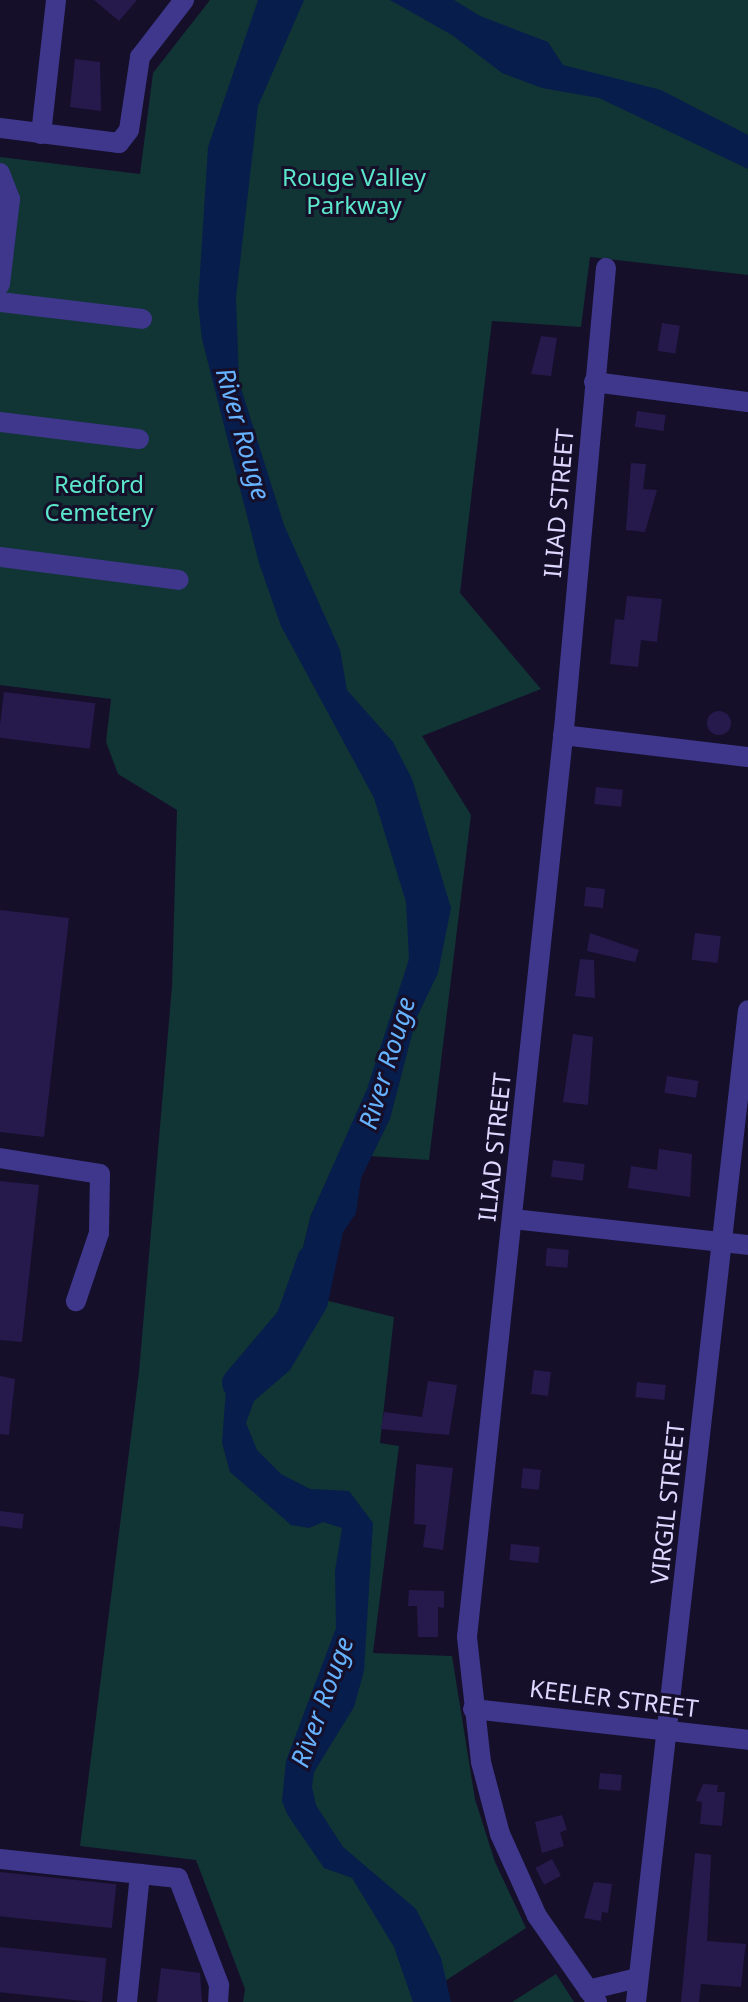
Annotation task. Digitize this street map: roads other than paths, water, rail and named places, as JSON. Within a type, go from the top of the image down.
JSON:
[{"type":"street","points":[[41,134],[56,0]]},
{"type":"street","points":[[0,128],[119,143],[129,130],[136,68],[147,45],[184,0]]},
{"type":"street","points":[[0,173],[10,199],[0,284]]},
{"type":"street","name":"ILIAD STREET","points":[[592,1996],[519,1881],[486,1785],[473,1709],[468,1600],[513,1219],[563,735],[606,268]]},
{"type":"street","points":[[0,302],[133,322]]},
{"type":"street","points":[[594,382],[748,402]]},
{"type":"street","points":[[0,422],[139,439]]},
{"type":"street","points":[[0,557],[170,583]]},
{"type":"street","points":[[563,735],[748,757]]},
{"type":"street","name":"VIRGIL STREET","points":[[636,2002],[748,1010]]},
{"type":"street","points":[[0,1158],[100,1174],[99,1233],[76,1301]]},
{"type":"street","points":[[513,1219],[748,1245]]},
{"type":"street","name":"KEELER STREET","points":[[473,1709],[748,1740]]},
{"type":"street","points":[[0,1859],[178,1878],[219,1985],[218,2002]]},
{"type":"street","points":[[127,2002],[140,1874]]},
{"type":"street","points":[[592,1996],[638,1978]]},
{"type":"water","points":[[258,0],[304,0],[258,106],[236,297],[239,382],[284,525],[340,650],[347,690],[393,742],[412,779],[451,908],[438,973],[416,1019],[390,1119],[361,1178],[356,1213],[343,1232],[327,1307],[290,1370],[254,1401],[246,1423],[257,1450],[281,1474],[310,1489],[349,1491],[373,1523],[364,1671],[354,1707],[314,1772],[312,1787],[316,1805],[343,1847],[416,1909],[441,1958],[451,2002],[413,2002],[394,1947],[352,1878],[324,1868],[287,1814],[282,1801],[286,1761],[336,1628],[335,1571],[342,1528],[323,1522],[309,1528],[291,1525],[230,1472],[222,1443],[226,1389],[244,1363],[273,1350],[299,1311],[299,1264],[311,1215],[367,1089],[409,959],[406,902],[374,798],[281,626],[259,563],[202,339],[198,304],[208,147]]},
{"type":"water","points":[[390,0],[454,0],[480,16],[548,42],[563,65],[661,90],[748,135],[748,169],[599,98],[542,88],[502,73],[452,35]]},
{"type":"waterway","name":"River Rouge","points":[[237,1383],[291,1319],[312,1260]]},
{"type":"park label","name":"Rouge Valley Parkway","points":[[354,191]]},
{"type":"park label","name":"Redford Cemetery","points":[[99,498]]}]
